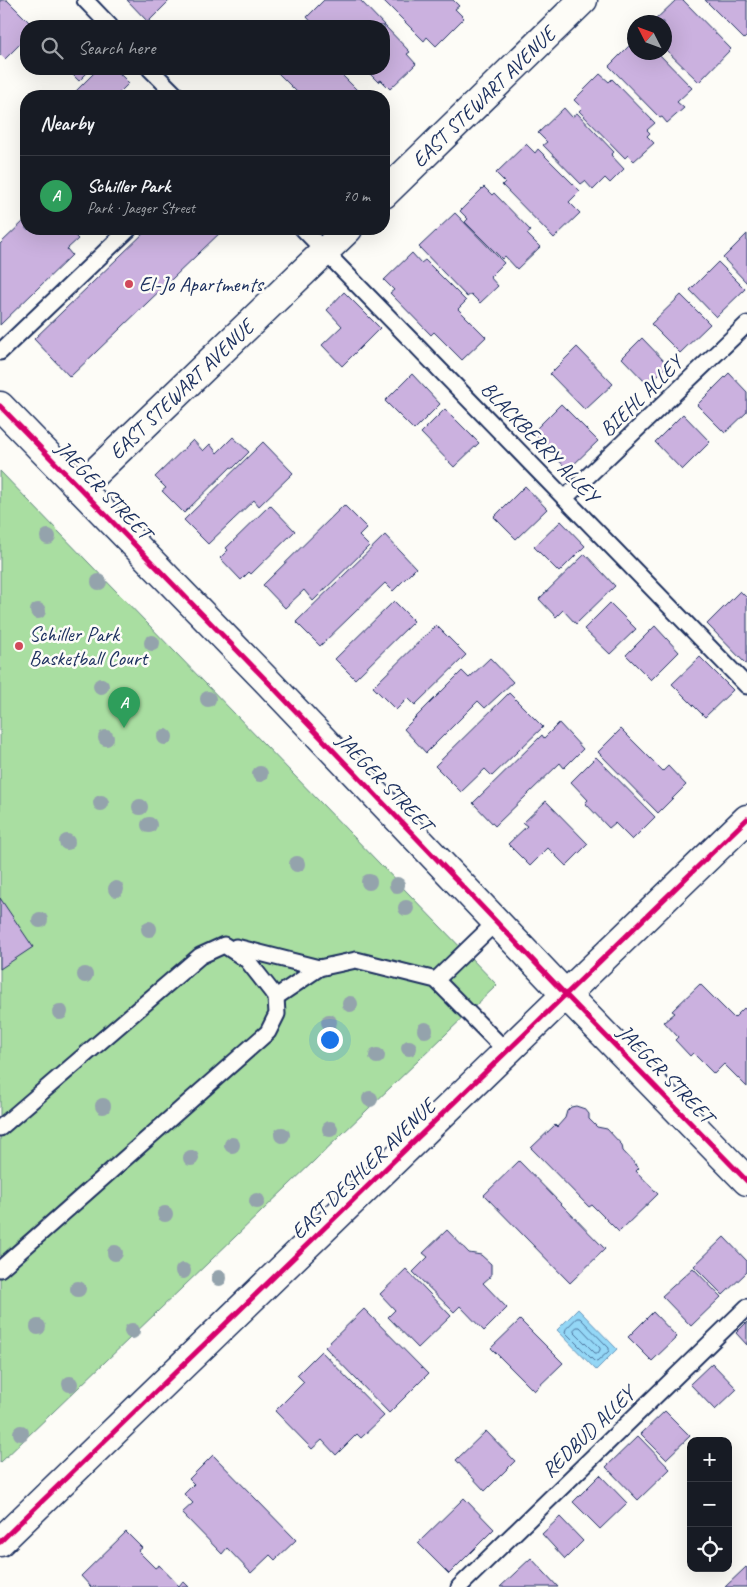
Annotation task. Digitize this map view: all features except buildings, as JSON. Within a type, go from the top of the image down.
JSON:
[{"type":"street","name":"EAST STEWART AVENUE","points":[[390,188],[583,0]]},
{"type":"street","name":"EAST STEWART AVENUE","points":[[79,488],[342,235]]},
{"type":"street","name":"JAEGER STREET","points":[[0,406],[268,682],[566,995],[747,1180]]},
{"type":"street","name":"EAST DESHLER AVENUE","points":[[0,1542],[747,819]]},
{"type":"lane","points":[[85,0],[104,20]]},
{"type":"lane","points":[[156,75],[171,90]]},
{"type":"lane","points":[[0,352],[124,235]]},
{"type":"lane","name":"BLACKBERRY ALLEY","points":[[308,235],[747,686]]},
{"type":"lane","name":"BIEHL ALLEY","points":[[565,498],[747,324]]},
{"type":"lane","points":[[436,980],[496,922]]},
{"type":"lane","points":[[0,1128],[200,956],[224,945],[319,968]]},
{"type":"lane","points":[[0,1268],[268,1032],[277,1014],[276,997],[247,960],[224,945]]},
{"type":"lane","points":[[276,997],[319,968],[356,960],[436,980],[507,1052]]},
{"type":"lane","name":"REDBUD ALLEY","points":[[458,1587],[747,1307]]},
{"type":"green space","points":[[0,471],[497,985],[0,1463]]},
{"type":"water","points":[[578,1309],[617,1349],[596,1370],[557,1330]]},
{"type":"cycle path","points":[[0,406],[747,1181]]},
{"type":"cycle path","points":[[0,1542],[747,819]]},
{"type":"place","name":"El-Jo Apartments","points":[[129,284]]},
{"type":"place","name":"Schiller Park Basketball Court","points":[[19,646]]},
{"type":"place","name":"Schiller Park","points":[[124,728]]}]
